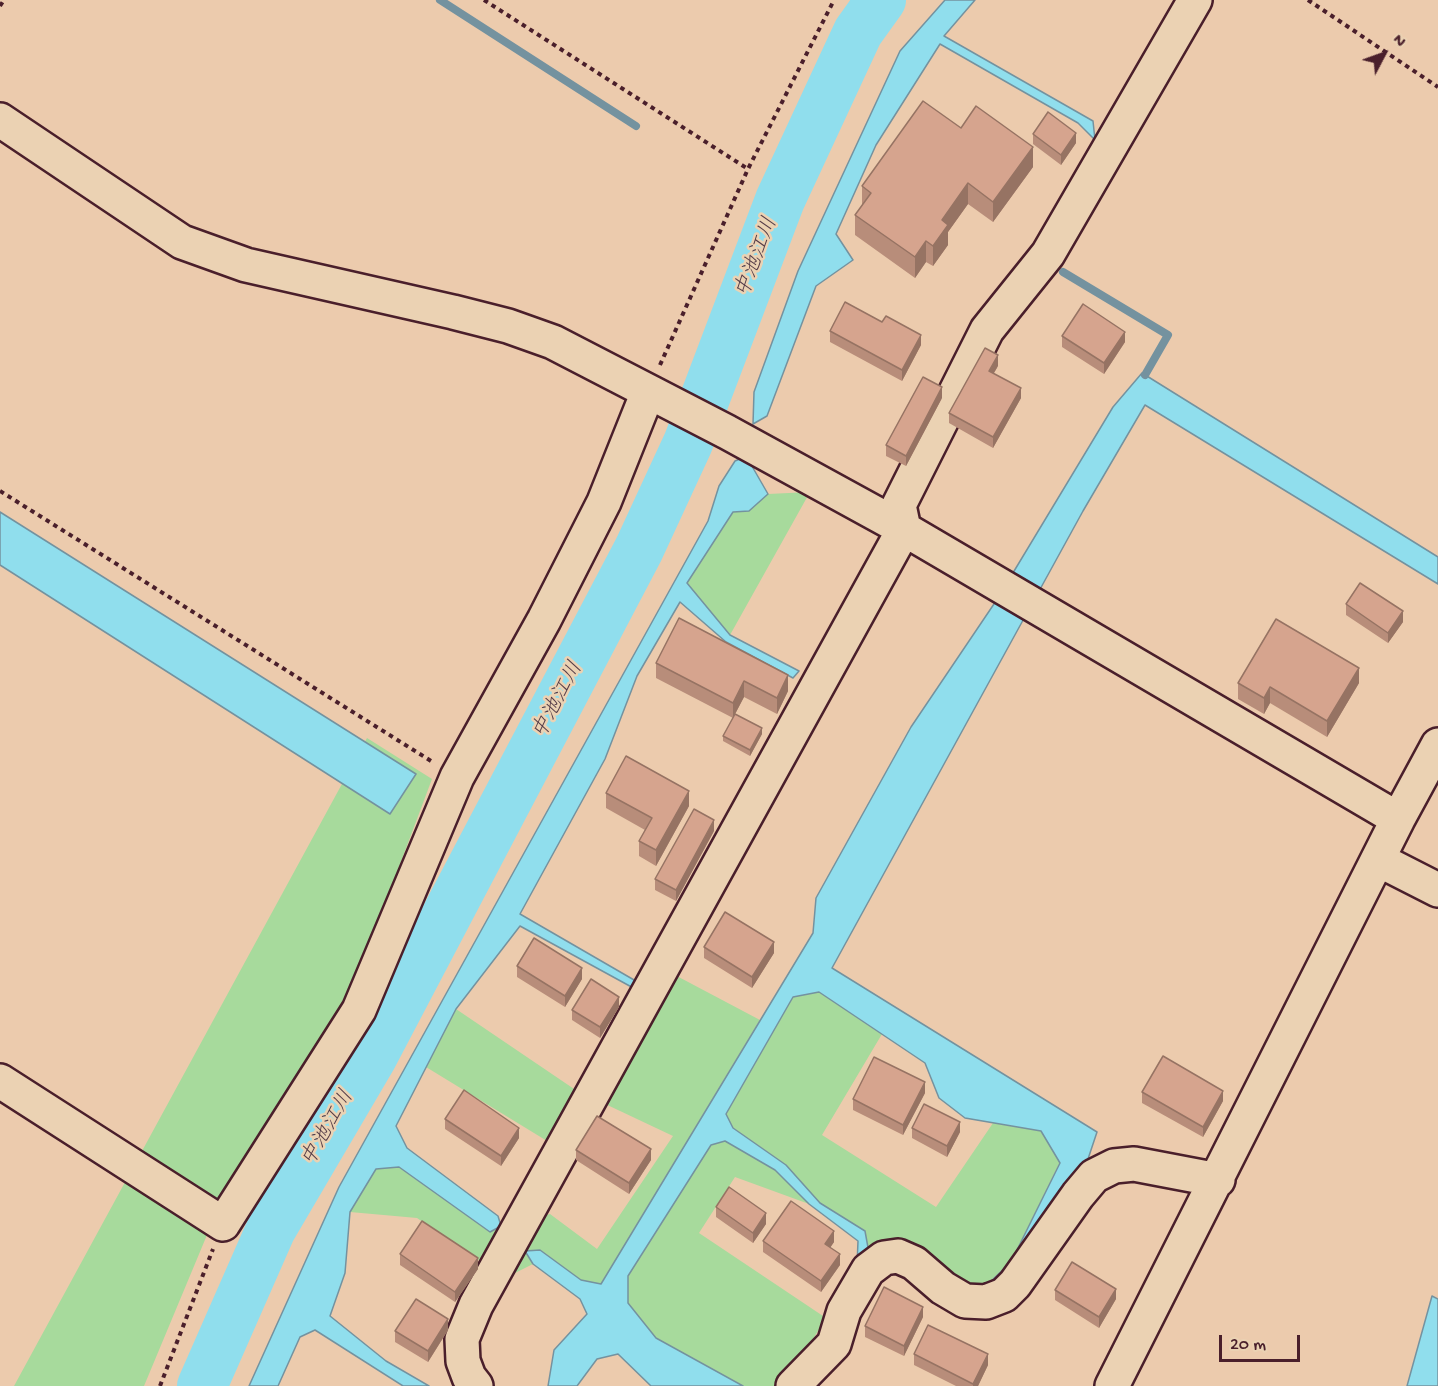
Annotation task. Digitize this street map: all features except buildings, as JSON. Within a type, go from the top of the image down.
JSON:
[{"type":"street","points":[[476,1386],[469,1377],[463,1361],[462,1339],[476,1305],[904,529],[899,505],[987,330],[1048,254],[1195,0]]},
{"type":"street","points":[[0,120],[182,242],[246,265],[508,326],[553,342],[727,432],[904,529],[1398,819]]},
{"type":"street","points":[[0,1081],[223,1224],[359,1010],[458,777],[544,620],[604,502],[648,392]]},
{"type":"street","points":[[1112,1386],[1218,1180],[1398,819],[1438,745]]},
{"type":"street","points":[[1378,860],[1438,890]]},
{"type":"street","points":[[793,1386],[834,1344],[849,1303],[868,1270],[884,1258],[898,1256],[914,1263],[943,1288],[965,1301],[986,1302],[1004,1295],[1016,1284],[1078,1195],[1094,1176],[1114,1166],[1134,1164],[1218,1180]]},
{"type":"path","points":[[0,6],[4,0]]},
{"type":"path","points":[[484,0],[748,169]]},
{"type":"path","points":[[648,392],[748,169],[834,0]]},
{"type":"path","points":[[1308,0],[1438,87]]},
{"type":"path","points":[[0,491],[458,777]]},
{"type":"path","points":[[160,1386],[223,1224]]},
{"type":"green space","points":[[810,492],[730,635],[687,583],[733,512],[749,511],[768,494]]},
{"type":"green space","points":[[367,738],[432,779],[351,995],[222,1199],[144,1386],[14,1386]]},
{"type":"green space","points":[[673,974],[760,1020],[601,1284],[581,1280],[540,1250],[526,1252],[533,1264],[505,1278],[417,1218],[350,1212],[376,1169],[399,1167],[490,1232],[501,1226],[550,1214],[597,1249],[673,1136],[601,1102]]},
{"type":"green space","points":[[819,992],[882,1034],[822,1135],[936,1207],[993,1123],[1041,1131],[1060,1162],[1011,1262],[977,1293],[869,1253],[865,1231],[820,1203],[786,1165],[733,1128],[726,1114],[793,997]]},
{"type":"green space","points":[[456,1009],[580,1093],[552,1144],[426,1067]]},
{"type":"green space","points":[[725,1141],[775,1170],[809,1204],[735,1177],[699,1233],[826,1318],[797,1365],[776,1386],[743,1386],[656,1338],[628,1303],[628,1276],[711,1145]]},
{"type":"water","points":[[945,0],[975,0],[944,36],[1093,121],[1095,140],[1078,123],[940,44],[876,145],[836,234],[853,260],[816,286],[767,416],[753,424],[754,392],[798,271],[900,51]]},
{"type":"water","points":[[1142,373],[1438,557],[1438,584],[1145,405],[1083,511],[832,968],[1097,1132],[1084,1171],[1005,1278],[988,1284],[1011,1262],[1060,1163],[1041,1131],[965,1118],[939,1098],[925,1063],[819,992],[793,997],[726,1114],[733,1128],[786,1165],[820,1203],[865,1231],[869,1253],[857,1265],[858,1241],[809,1204],[775,1170],[725,1141],[711,1145],[628,1276],[628,1303],[656,1338],[743,1386],[651,1386],[618,1354],[597,1359],[577,1386],[548,1386],[554,1350],[587,1314],[580,1299],[533,1264],[525,1251],[540,1250],[581,1280],[601,1284],[813,933],[816,898],[911,727],[996,601],[1113,407]]},
{"type":"water","points":[[742,458],[749,461],[768,494],[749,511],[733,512],[687,583],[730,635],[799,671],[793,678],[726,642],[680,602],[637,676],[605,759],[520,914],[641,984],[637,990],[520,926],[456,1009],[396,1126],[407,1148],[498,1216],[501,1226],[490,1232],[399,1167],[376,1169],[350,1212],[345,1273],[330,1316],[386,1361],[429,1386],[403,1386],[315,1330],[300,1337],[278,1386],[249,1386],[339,1187],[708,521],[719,486],[735,461]]},
{"type":"water","points":[[0,512],[416,774],[390,814],[0,565]]},
{"type":"water","points":[[1432,1296],[1438,1299],[1438,1386],[1407,1386]]},
{"type":"waterway","points":[[440,0],[636,126]]},
{"type":"waterway","name":"中池江川","points":[[202,1386],[271,1229],[372,1057],[639,549],[688,443],[780,200],[858,32],[881,0]]},
{"type":"waterway","points":[[1063,272],[1168,335],[1145,375]]}]
